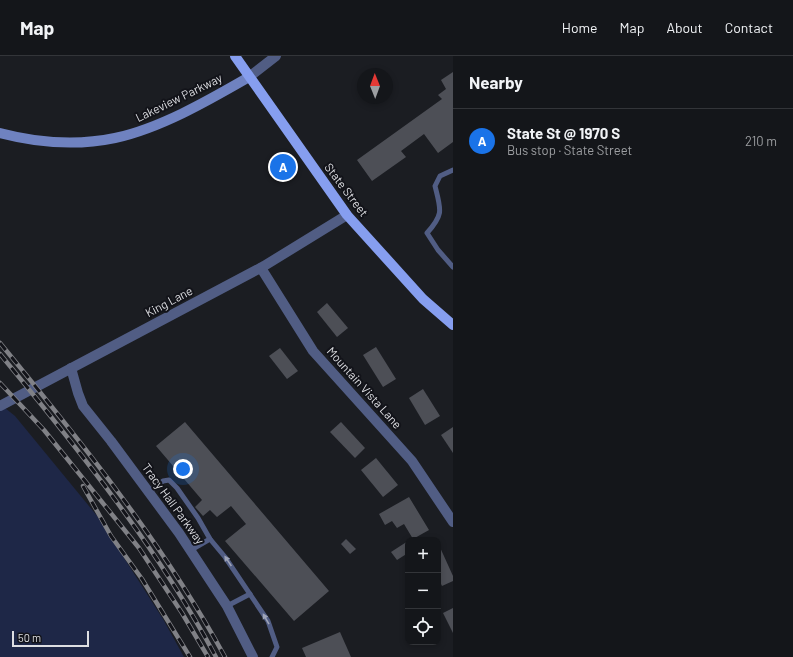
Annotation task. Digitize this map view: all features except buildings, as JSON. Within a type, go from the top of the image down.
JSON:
[{"type":"main road","name":"State Street","points":[[235,56],[347,215],[423,299],[453,325]]},
{"type":"main road","name":"Lakeview Parkway","points":[[0,133],[22,139],[55,142],[87,142],[115,138],[166,121],[220,94],[249,77]]},
{"type":"street","points":[[249,77],[276,56]]},
{"type":"street","name":"King Lane","points":[[0,406],[261,268],[347,215]]},
{"type":"street","name":"Mountain Vista Lane","points":[[261,268],[313,351],[412,461],[453,522]]},
{"type":"street","name":"Tracy Hall Parkway","points":[[71,368],[83,406],[111,441],[191,550],[227,606],[253,657]]},
{"type":"lane","points":[[453,170],[440,176],[435,186],[441,210],[435,224],[427,234],[438,250],[453,267]]},
{"type":"lane","points":[[149,492],[163,481],[169,480],[177,488],[198,518],[210,539],[225,557],[268,621],[277,647],[272,657]]},
{"type":"lane","points":[[191,550],[210,539]]},
{"type":"lane","points":[[227,606],[250,594]]},
{"type":"shaded area","points":[[5,408],[15,416],[98,517],[163,619],[184,657],[0,657],[0,411]]},
{"type":"railway","points":[[0,343],[91,456],[148,534],[201,615],[225,657]]},
{"type":"railway","points":[[0,354],[59,426],[116,500],[143,538],[193,616],[216,657]]},
{"type":"railway","points":[[0,383],[44,430],[139,548],[182,613],[208,657]]},
{"type":"railway","points":[[83,486],[111,536],[142,579],[190,657]]},
{"type":"place","name":"State St @ 1970 S","points":[[283,167]]}]
